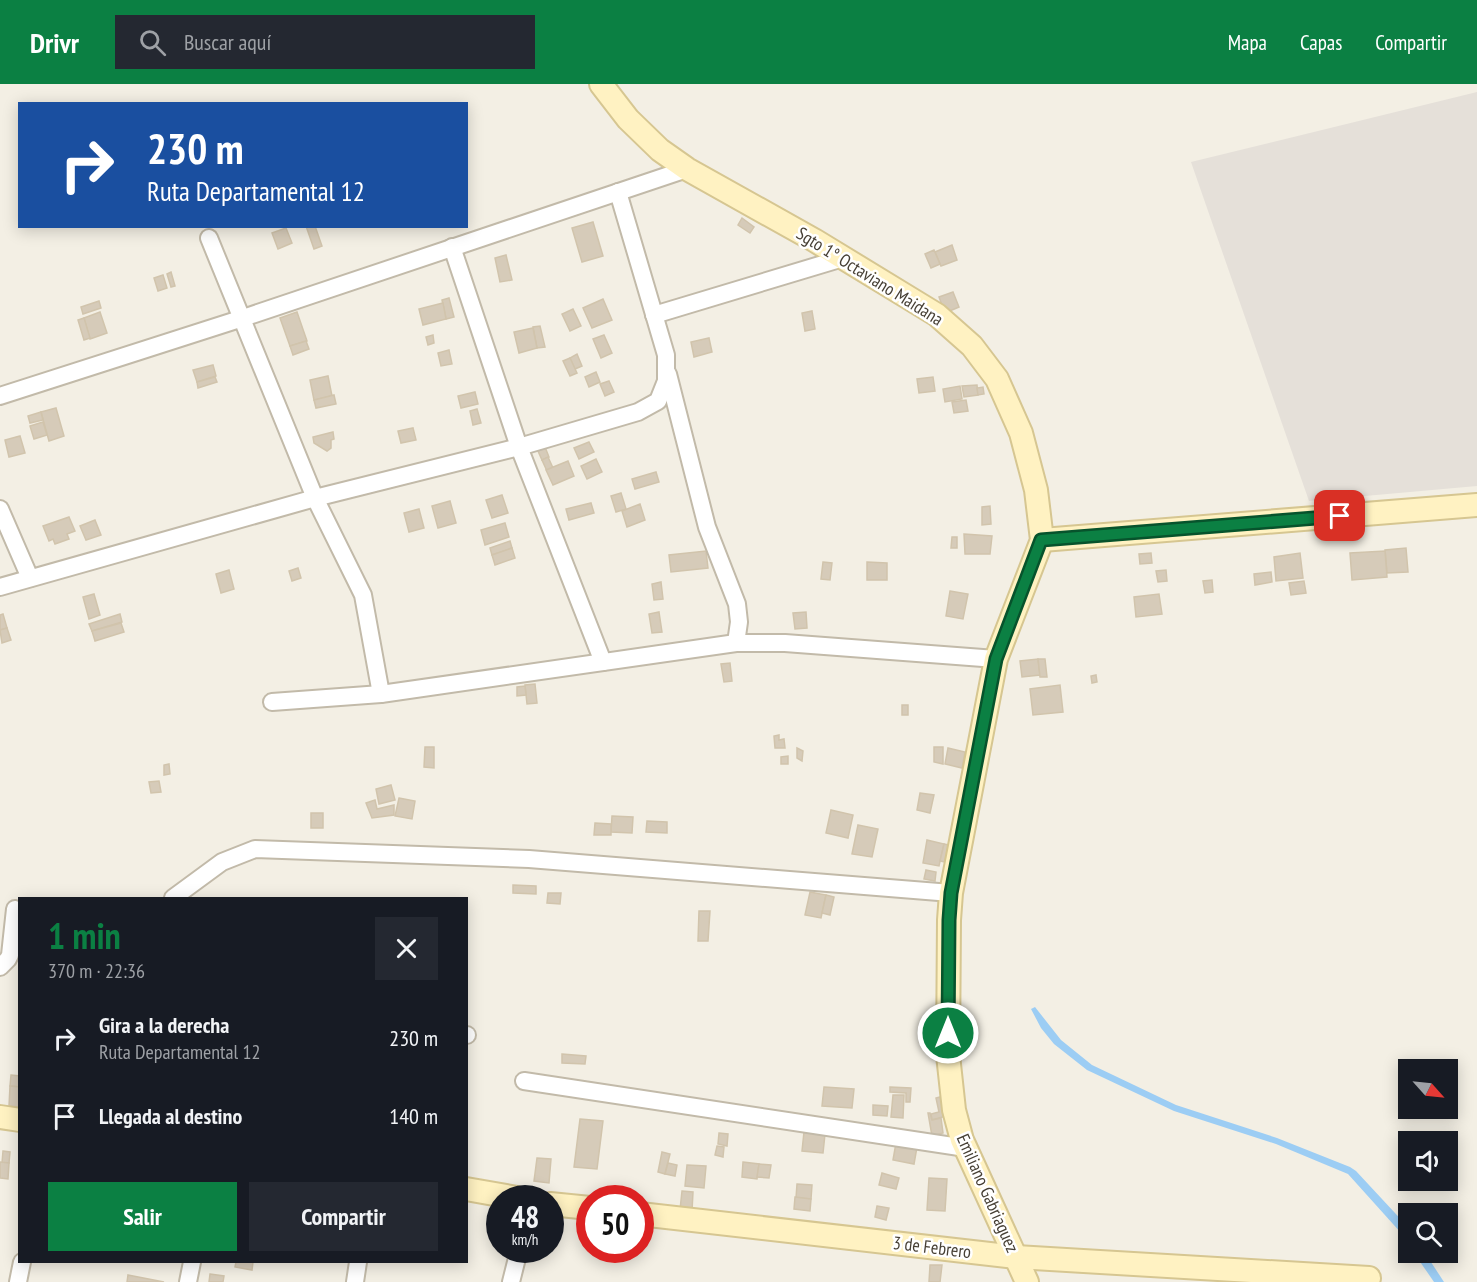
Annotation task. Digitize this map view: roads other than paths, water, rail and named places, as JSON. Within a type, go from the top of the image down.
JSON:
[{"type":"main road","name":"Sgto 1° Octaviano Maidana","points":[[602,84],[627,119],[660,150],[687,169],[843,258],[937,315],[972,345],[998,379],[1021,433],[1036,490],[1041,540]]},
{"type":"main road","points":[[1041,540],[1477,505]]},
{"type":"main road","name":"Emiliano Gabriaguez","points":[[1027,1282],[966,1148],[954,1110],[948,1055],[949,920],[951,893],[996,659],[1041,540]]},
{"type":"main road","points":[[0,1117],[18,1120]]},
{"type":"main road","points":[[468,1189],[486,1193]]},
{"type":"main road","name":"3 de Febrero","points":[[654,1216],[1016,1257],[1369,1278]]},
{"type":"street","points":[[0,396],[243,318],[687,169]]},
{"type":"street","points":[[0,587],[315,498],[519,447],[638,412],[658,400],[666,381],[666,355],[618,192]]},
{"type":"street","points":[[209,238],[315,498],[363,595],[381,694]]},
{"type":"street","points":[[452,247],[519,447],[603,662]]},
{"type":"street","points":[[654,315],[843,258]]},
{"type":"street","points":[[666,367],[707,527],[737,604],[739,622],[736,643]]},
{"type":"street","points":[[0,509],[30,578]]},
{"type":"street","points":[[272,702],[381,694],[736,643],[785,643],[996,659]]},
{"type":"street","points":[[174,897],[222,862],[255,849],[529,859],[951,893]]},
{"type":"street","points":[[0,966],[10,955],[11,909]]},
{"type":"street","points":[[525,1081],[966,1148]]},
{"type":"street","points":[[18,1282],[22,1263]]},
{"type":"street","points":[[188,1282],[192,1263]]},
{"type":"street","points":[[356,1282],[358,1263]]},
{"type":"street","points":[[511,1282],[516,1263]]},
{"type":"water","points":[[1035,1007],[1061,1040],[1092,1065],[1176,1105],[1277,1138],[1350,1167],[1398,1216],[1398,1230],[1348,1174],[1276,1144],[1174,1111],[1087,1070],[1054,1044],[1041,1028],[1031,1009]]},
{"type":"water","points":[[1421,1263],[1432,1263],[1444,1282],[1434,1282]]}]
